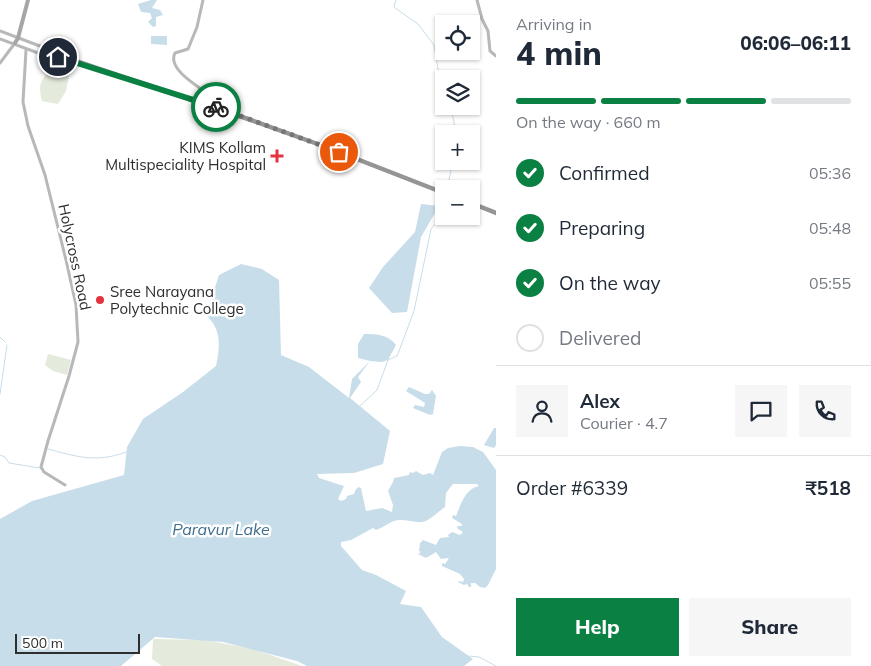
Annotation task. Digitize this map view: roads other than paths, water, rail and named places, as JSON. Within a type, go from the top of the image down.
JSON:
[{"type":"highway","points":[[46,51],[218,108],[435,189]]},
{"type":"highway","points":[[58,57],[83,64]]},
{"type":"highway","points":[[480,206],[496,212]]},
{"type":"main road","points":[[0,63],[15,44],[28,0]]},
{"type":"main road","points":[[203,0],[197,27],[188,49],[175,53],[174,59],[179,71],[214,98],[218,103],[218,108]]},
{"type":"main road","points":[[477,0],[482,19],[488,31],[490,51],[496,56]]},
{"type":"main road","points":[[0,31],[45,48],[46,51]]},
{"type":"main road","points":[[0,39],[26,50],[49,57],[58,57]]},
{"type":"main road","name":"Holycross Road","points":[[26,50],[23,102],[28,126],[45,175],[76,305],[78,342],[70,376],[48,441],[42,469],[65,485]]},
{"type":"water","points":[[157,0],[152,8],[160,10],[163,15],[156,17],[156,26],[153,27],[148,22],[152,18],[150,13],[141,12],[138,4]]},
{"type":"water","points":[[151,36],[167,36],[167,45],[151,44]]},
{"type":"water","points":[[421,204],[435,206],[435,213],[421,237],[407,312],[392,313],[369,288],[383,267],[415,232]]},
{"type":"water","name":"Paravur Lake","points":[[241,264],[262,269],[279,280],[281,355],[309,367],[349,398],[352,379],[370,361],[358,377],[361,382],[350,398],[390,431],[383,464],[354,473],[317,474],[319,478],[344,486],[338,499],[341,501],[346,499],[347,496],[354,494],[359,487],[361,488],[366,511],[382,508],[392,512],[393,505],[388,491],[394,478],[409,475],[410,472],[416,471],[423,475],[430,473],[433,475],[442,452],[448,448],[460,446],[473,447],[483,452],[496,470],[496,569],[485,588],[475,583],[471,583],[471,587],[469,587],[467,584],[464,585],[458,582],[463,582],[464,579],[460,574],[442,566],[442,563],[445,564],[449,558],[441,559],[436,552],[426,558],[418,554],[421,552],[419,551],[420,543],[423,540],[436,545],[440,538],[449,537],[448,535],[452,532],[460,535],[463,532],[457,526],[462,526],[462,524],[452,518],[453,515],[456,516],[470,490],[479,486],[477,484],[453,484],[446,493],[445,507],[424,522],[394,521],[379,529],[373,528],[351,540],[341,542],[341,546],[362,570],[376,575],[406,591],[400,604],[421,607],[442,637],[473,659],[464,666],[307,666],[297,661],[223,642],[155,637],[121,666],[0,666],[0,519],[32,501],[124,475],[127,447],[143,419],[183,392],[216,366],[218,352],[217,333],[206,315],[219,275]]},
{"type":"water","points":[[364,334],[386,337],[396,345],[388,360],[382,362],[358,358],[358,344]]},
{"type":"water","points":[[409,387],[425,394],[429,394],[432,390],[436,396],[433,414],[430,415],[413,408],[415,405],[424,407],[425,403],[406,391]]},
{"type":"water","points":[[494,428],[496,428],[496,445],[494,448],[484,445]]},
{"type":"waterway","points":[[396,0],[395,8],[418,24],[434,45],[438,70]]},
{"type":"waterway","points":[[453,115],[454,125]]},
{"type":"waterway","points":[[449,180],[451,170]]},
{"type":"waterway","points":[[360,406],[377,390],[388,360],[397,356],[414,311],[431,229],[435,224]]},
{"type":"waterway","points":[[0,337],[5,342]]},
{"type":"waterway","points":[[0,394],[7,345]]},
{"type":"waterway","points":[[48,449],[87,458],[106,457],[126,452]]},
{"type":"waterway","points":[[0,455],[5,457],[9,463],[40,468]]},
{"type":"waterway","points":[[469,656],[479,657],[496,666]]},
{"type":"place","name":"KIMS Kollam Multispeciality Hospital","points":[[277,156]]},
{"type":"place","name":"Sree Narayana Polytechnic College","points":[[100,300]]}]
